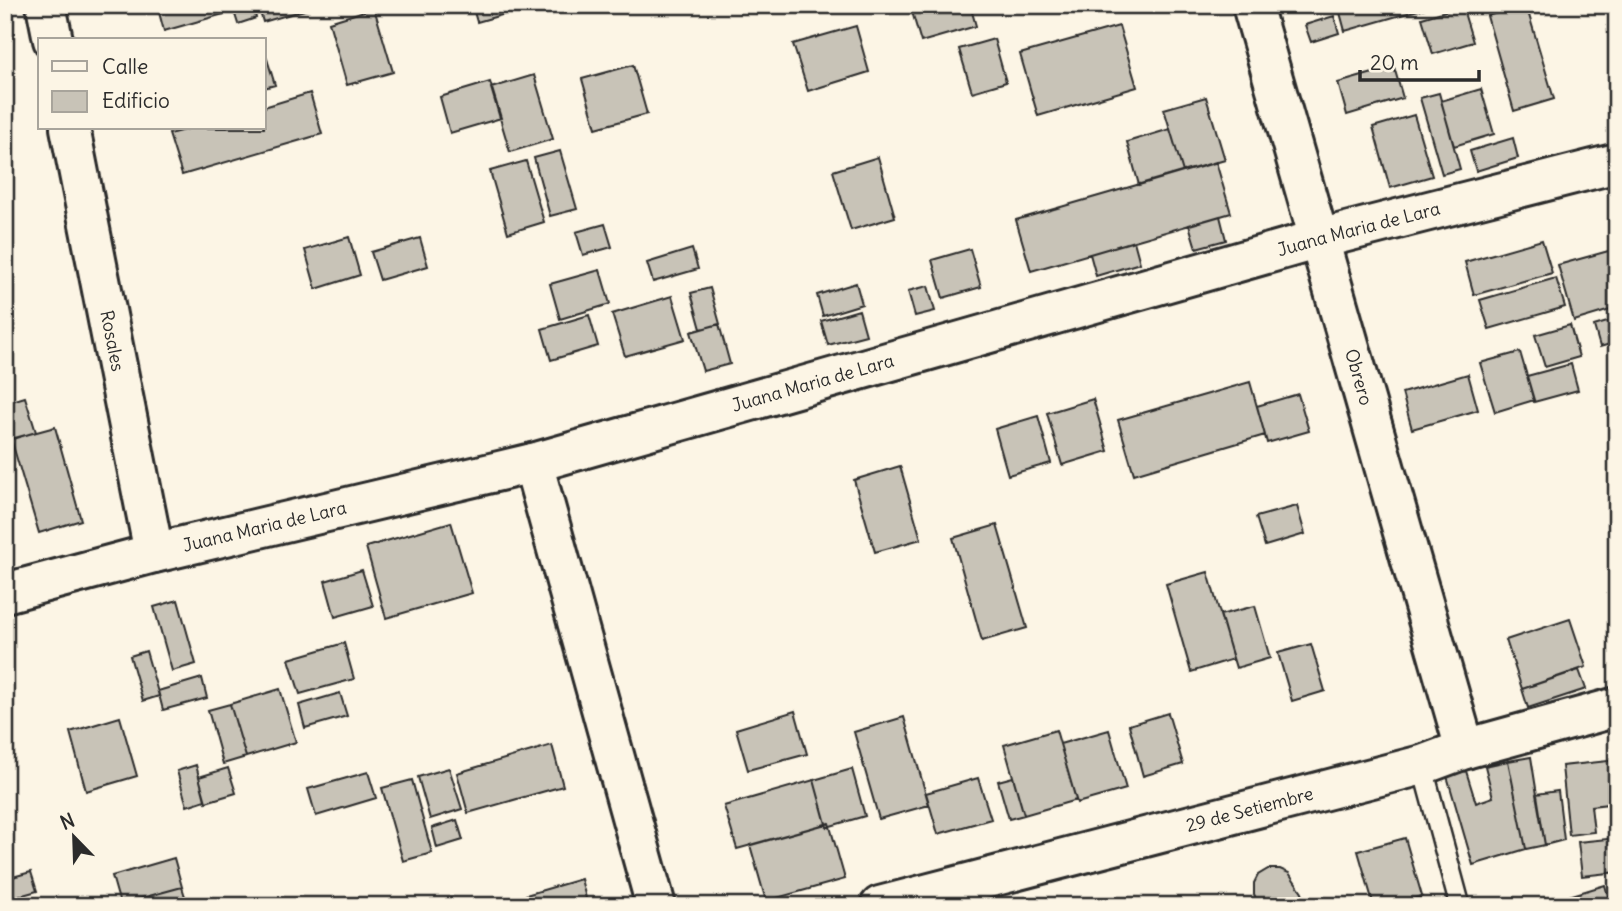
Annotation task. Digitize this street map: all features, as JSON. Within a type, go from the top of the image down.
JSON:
[{"type":"street","points":[[46,5],[53,38]]},
{"type":"street","name":"Obrero","points":[[1252,5],[1465,750]]},
{"type":"street","name":"Rosales","points":[[70,130],[154,552]]},
{"type":"street","name":"Juana Maria de Lara","points":[[5,593],[154,552],[533,463],[1319,239],[1617,163]]},
{"type":"street","points":[[533,463],[656,906]]},
{"type":"street","name":"29 de Setiembre","points":[[880,906],[1422,765],[1465,750],[1617,707]]},
{"type":"lane","points":[[1422,765],[1460,906]]},
{"type":"building","points":[[157,5],[232,5],[234,11],[164,31]]},
{"type":"building","points":[[232,5],[253,5],[256,18],[238,24]]},
{"type":"building","points":[[258,5],[322,5],[263,22]]},
{"type":"building","points":[[472,5],[529,5],[530,7],[477,22]]},
{"type":"building","points":[[548,5],[583,5],[550,15]]},
{"type":"building","points":[[910,5],[970,5],[976,26],[921,42]]},
{"type":"building","points":[[1338,5],[1436,5],[1345,31]]},
{"type":"building","points":[[1526,5],[1554,99],[1514,111],[1487,16]]},
{"type":"building","points":[[1462,6],[1473,42],[1433,54],[1422,18]]},
{"type":"building","points":[[374,8],[393,72],[347,85],[329,22]]},
{"type":"building","points":[[1334,16],[1339,33],[1311,42],[1305,25]]},
{"type":"building","points":[[856,26],[869,72],[808,91],[793,44]]},
{"type":"building","points":[[1119,26],[1137,87],[1038,116],[1020,54]]},
{"type":"building","points":[[994,39],[1006,82],[972,92],[959,49]]},
{"type":"building","points":[[266,56],[275,85],[266,87]]},
{"type":"building","points":[[633,65],[647,114],[596,128],[582,79]]},
{"type":"building","points":[[1394,67],[1403,98],[1347,115],[1338,83]]},
{"type":"building","points":[[534,75],[553,139],[510,152],[491,88]]},
{"type":"building","points":[[490,82],[501,118],[450,133],[440,97]]},
{"type":"building","points":[[1481,89],[1494,134],[1454,146],[1441,101]]},
{"type":"building","points":[[310,93],[322,134],[182,175],[169,134],[184,130],[266,130],[266,106]]},
{"type":"building","points":[[1439,93],[1460,169],[1442,174],[1420,98]]},
{"type":"building","points":[[1206,97],[1225,160],[1183,172],[1164,109]]},
{"type":"building","points":[[1414,115],[1432,176],[1390,188],[1373,127]]},
{"type":"building","points":[[1170,129],[1183,172],[1139,185],[1127,142]]},
{"type":"building","points":[[1513,138],[1518,158],[1476,171],[1470,151]]},
{"type":"building","points":[[560,151],[577,209],[550,216],[534,158]]},
{"type":"building","points":[[878,157],[895,217],[851,230],[833,171]]},
{"type":"building","points":[[526,161],[544,222],[508,233],[490,171]]},
{"type":"building","points":[[1216,162],[1231,213],[1031,271],[1016,220]]},
{"type":"building","points":[[1220,216],[1226,240],[1196,248],[1189,225]]},
{"type":"building","points":[[605,224],[612,247],[583,255],[576,232]]},
{"type":"building","points":[[349,237],[360,275],[316,289],[305,250]]},
{"type":"building","points":[[420,238],[428,266],[380,280],[371,252]]},
{"type":"building","points":[[1542,240],[1552,273],[1474,295],[1465,262]]},
{"type":"building","points":[[1134,241],[1140,263],[1096,276],[1090,254]]},
{"type":"building","points":[[692,249],[698,269],[653,282],[647,263]]},
{"type":"building","points":[[970,249],[981,287],[943,298],[932,260]]},
{"type":"building","points":[[1612,250],[1617,266],[1617,308],[1574,321],[1558,265]]},
{"type":"building","points":[[600,270],[610,304],[560,319],[550,284]]},
{"type":"building","points":[[1556,278],[1565,307],[1489,329],[1480,300]]},
{"type":"building","points":[[856,283],[862,304],[823,316],[817,295]]},
{"type":"building","points":[[928,286],[935,311],[915,316],[908,291]]},
{"type":"building","points":[[710,288],[720,324],[701,329],[691,293]]},
{"type":"building","points":[[672,296],[685,339],[625,356],[612,314]]},
{"type":"building","points":[[859,310],[866,335],[828,345],[821,321]]},
{"type":"building","points":[[589,315],[598,346],[551,360],[542,329]]},
{"type":"building","points":[[1617,319],[1617,342],[1600,347],[1594,326]]},
{"type":"building","points":[[719,324],[730,364],[703,371],[691,332]]},
{"type":"building","points":[[1570,325],[1579,357],[1545,367],[1535,335]]},
{"type":"building","points":[[1520,352],[1534,400],[1495,412],[1480,363]]},
{"type":"building","points":[[1571,364],[1578,390],[1534,402],[1527,376]]},
{"type":"building","points":[[1468,374],[1478,410],[1412,429],[1402,393]]},
{"type":"building","points":[[1250,382],[1265,435],[1134,474],[1118,420]]},
{"type":"building","points":[[1298,394],[1309,431],[1267,443],[1257,406]]},
{"type":"building","points":[[25,397],[36,432],[9,440],[5,428],[5,403]]},
{"type":"building","points":[[1093,399],[1108,451],[1062,465],[1047,413]]},
{"type":"building","points":[[1038,416],[1051,463],[1008,475],[995,429]]},
{"type":"building","points":[[55,427],[81,520],[39,533],[11,439]]},
{"type":"building","points":[[900,466],[921,539],[875,552],[854,480]]},
{"type":"building","points":[[1297,506],[1305,534],[1265,546],[1256,517]]},
{"type":"building","points":[[451,522],[472,593],[386,618],[366,547]]},
{"type":"building","points":[[997,525],[1027,628],[982,641],[953,538]]},
{"type":"building","points":[[362,570],[373,606],[335,617],[325,581]]},
{"type":"building","points":[[1208,572],[1233,659],[1191,672],[1166,584]]},
{"type":"building","points":[[178,600],[196,664],[172,671],[154,607]]},
{"type":"building","points":[[1255,606],[1270,658],[1236,668],[1220,615]]},
{"type":"building","points":[[1570,619],[1586,667],[1522,689],[1506,640]]},
{"type":"building","points":[[344,643],[354,679],[300,694],[289,659]]},
{"type":"building","points":[[1311,644],[1325,691],[1292,701],[1278,653]]},
{"type":"building","points":[[146,651],[159,696],[143,701],[130,656]]},
{"type":"building","points":[[1579,670],[1586,689],[1528,708],[1522,689]]},
{"type":"building","points":[[202,678],[207,698],[163,710],[158,691]]},
{"type":"building","points":[[280,689],[296,742],[246,757],[230,704]]},
{"type":"building","points":[[340,693],[347,716],[305,728],[299,705]]},
{"type":"building","points":[[230,704],[246,757],[223,764],[208,710]]},
{"type":"building","points":[[795,711],[807,754],[748,770],[736,729]]},
{"type":"building","points":[[1168,713],[1183,764],[1143,776],[1129,725]]},
{"type":"building","points":[[120,717],[137,776],[86,791],[70,732]]},
{"type":"building","points":[[904,717],[929,805],[879,819],[854,732]]},
{"type":"building","points":[[1056,730],[1076,800],[1024,815],[1004,745]]},
{"type":"building","points":[[1109,730],[1126,789],[1077,803],[1060,744]]},
{"type":"building","points":[[552,745],[563,786],[468,813],[457,773]]},
{"type":"building","points":[[1531,757],[1545,845],[1526,849],[1508,761]]},
{"type":"building","points":[[1617,760],[1617,803],[1591,806],[1594,832],[1569,835],[1562,766]]},
{"type":"building","points":[[1508,761],[1526,849],[1473,865],[1447,776],[1466,771],[1476,803],[1493,797],[1485,766]]},
{"type":"building","points":[[196,765],[205,800],[187,806],[177,771]]},
{"type":"building","points":[[228,768],[236,793],[206,802],[199,777]]},
{"type":"building","points":[[449,768],[462,809],[430,819],[418,777]]},
{"type":"building","points":[[852,769],[865,816],[827,827],[814,780]]},
{"type":"building","points":[[368,772],[376,798],[316,816],[308,789]]},
{"type":"building","points":[[1013,777],[1024,815],[1009,819],[998,781]]},
{"type":"building","points":[[978,778],[991,819],[938,834],[926,793]]},
{"type":"building","points":[[412,780],[432,853],[403,861],[382,788]]},
{"type":"building","points":[[814,780],[826,824],[737,849],[724,806]]},
{"type":"building","points":[[1558,791],[1564,840],[1545,845],[1536,794]]},
{"type":"building","points":[[457,820],[463,840],[437,848],[432,828]]},
{"type":"building","points":[[829,823],[845,879],[766,901],[750,845]]},
{"type":"building","points":[[1405,838],[1422,896],[1388,906],[1374,906],[1358,851]]},
{"type":"building","points":[[1617,838],[1617,872],[1582,876],[1578,842]]},
{"type":"building","points":[[174,858],[182,887],[120,904],[112,876]]},
{"type":"building","points":[[1268,869],[1280,869],[1289,873],[1302,892],[1306,906],[1259,906],[1254,894],[1254,883],[1258,875]]},
{"type":"building","points":[[31,872],[37,891],[5,900],[5,879]]},
{"type":"building","points":[[581,879],[588,906],[529,906],[526,895]]},
{"type":"building","points":[[1605,885],[1611,906],[1536,906]]},
{"type":"building","points":[[182,887],[188,906],[152,906],[149,896]]}]
